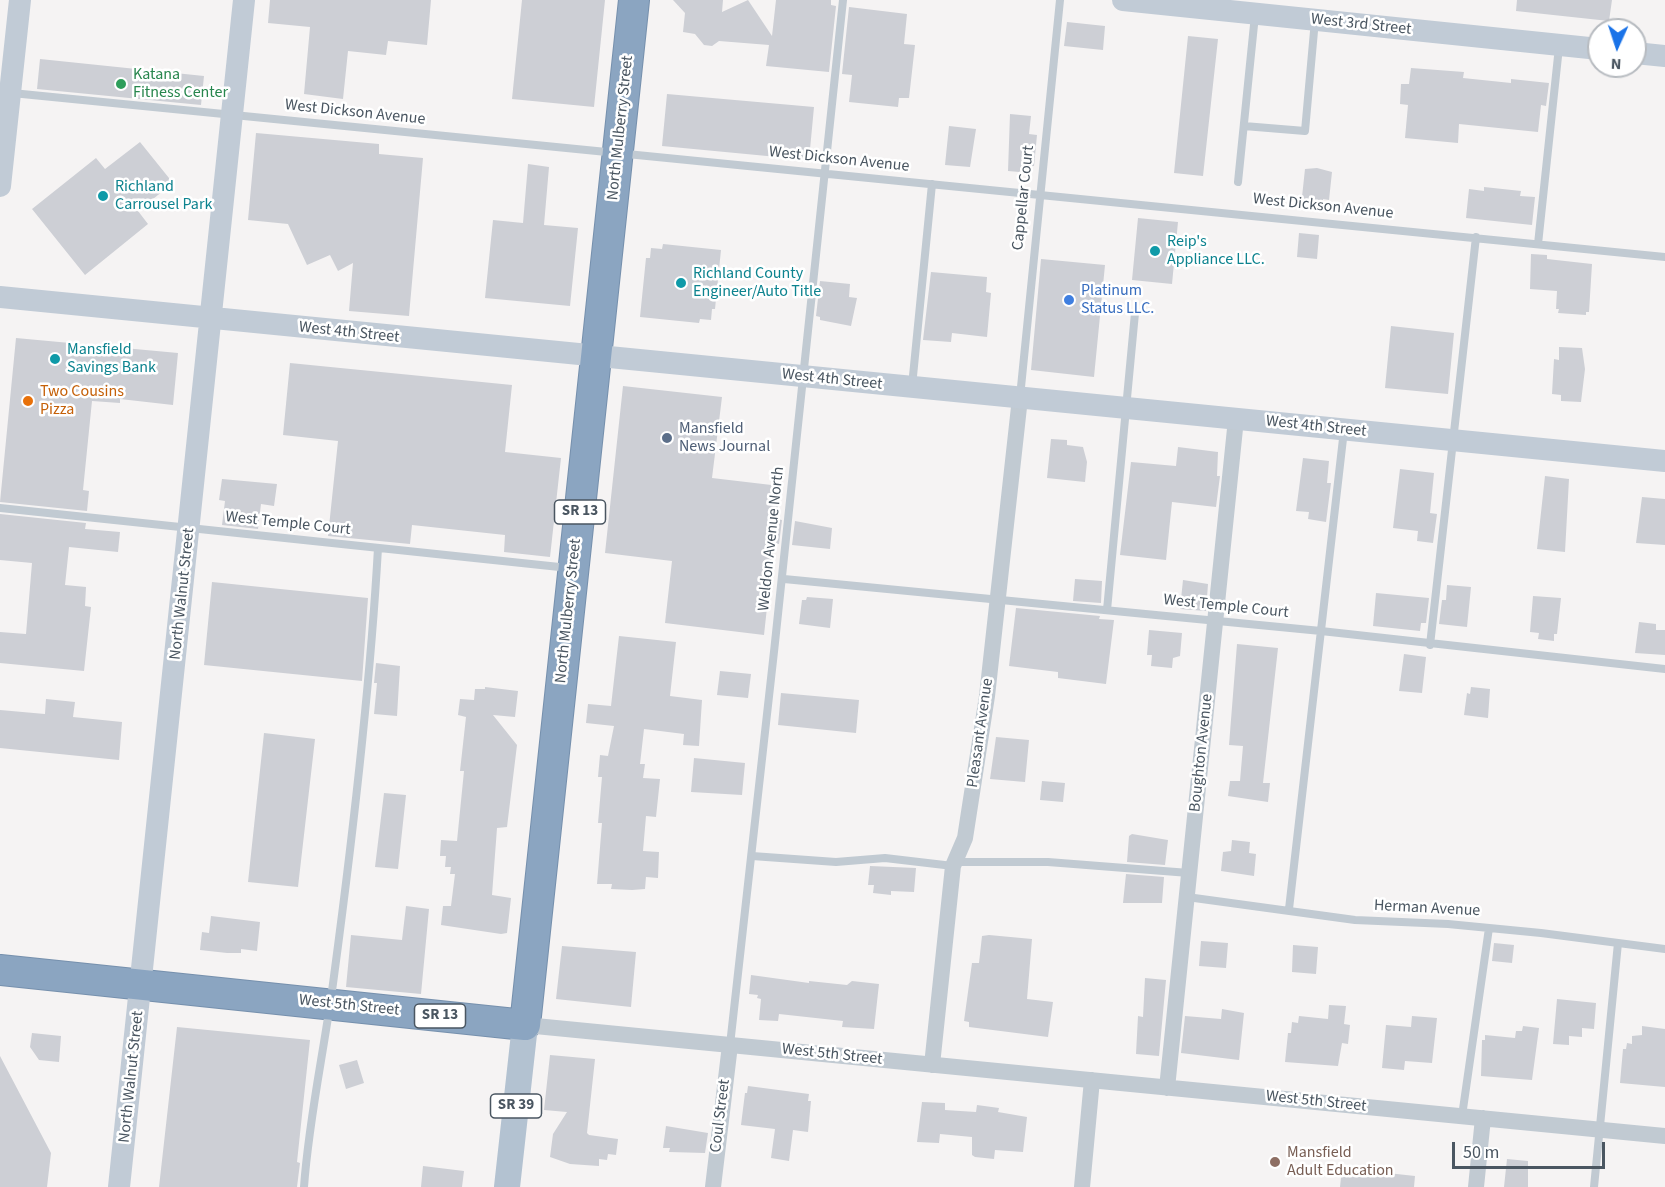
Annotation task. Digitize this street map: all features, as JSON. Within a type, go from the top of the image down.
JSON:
[{"type":"highway","name":"North Mulberry Street","points":[[525,1025],[634,0]]},
{"type":"highway","name":"West 5th Street","points":[[0,970],[525,1025]]},
{"type":"main road","points":[[0,186],[5,92],[20,0]]},
{"type":"main road","name":"North Walnut Street","points":[[119,1187],[244,0]]},
{"type":"main road","name":"West 3rd Street","points":[[1123,0],[1247,9],[1315,20],[1587,48]]},
{"type":"main road","points":[[1647,54],[1665,56]]},
{"type":"main road","name":"West 4th Street","points":[[0,297],[1665,461]]},
{"type":"main road","name":"North Mulberry Street","points":[[507,1187],[525,1025]]},
{"type":"street","name":"Pleasant Avenue","points":[[932,1065],[954,864],[965,838],[999,599],[1020,398]]},
{"type":"street","name":"Boughton Avenue","points":[[1167,1088],[1236,419]]},
{"type":"street","name":"West 5th Street","points":[[525,1025],[1665,1136]]},
{"type":"street","name":"Coul Street","points":[[712,1187],[730,1045]]},
{"type":"street","points":[[1082,1187],[1092,1080]]},
{"type":"street","points":[[1476,1187],[1483,1118]]},
{"type":"lane","name":"Weldon Avenue North","points":[[730,1045],[784,579],[823,173],[843,0]]},
{"type":"lane","name":"Cappellar Court","points":[[1020,398],[1060,0]]},
{"type":"lane","points":[[1239,182],[1244,126],[1247,9]]},
{"type":"lane","points":[[1244,126],[1305,131],[1315,20]]},
{"type":"lane","points":[[1538,244],[1559,45]]},
{"type":"lane","name":"West Dickson Avenue","points":[[5,92],[1665,257]]},
{"type":"lane","points":[[912,387],[916,324],[933,184]]},
{"type":"lane","points":[[1430,645],[1476,237]]},
{"type":"lane","points":[[1107,610],[1135,313]]},
{"type":"lane","points":[[1289,909],[1344,430]]},
{"type":"lane","name":"West Temple Court","points":[[0,508],[574,568]]},
{"type":"lane","points":[[304,1187],[306,1156],[329,1004],[365,700],[378,548]]},
{"type":"lane","name":"West Temple Court","points":[[784,579],[1321,631],[1430,645],[1665,669]]},
{"type":"lane","points":[[752,856],[836,862],[885,858],[954,864],[1048,862],[1189,873]]},
{"type":"lane","name":"Herman Avenue","points":[[1187,897],[1289,909],[1355,920],[1489,928],[1665,949]]},
{"type":"lane","points":[[1462,1116],[1489,928]]},
{"type":"lane","points":[[1594,1187],[1618,943]]},
{"type":"building","points":[[270,0],[431,0],[427,45],[388,41],[386,55],[348,51],[343,99],[304,94],[310,27],[268,23]]},
{"type":"building","points":[[522,0],[605,0],[594,107],[512,99]]},
{"type":"building","points":[[673,0],[723,0],[722,12],[748,0],[772,36],[776,0],[831,0],[831,5],[836,6],[829,72],[766,66],[769,45],[719,41],[712,46],[704,45],[695,34],[683,32],[685,13]]},
{"type":"building","points":[[1517,0],[1612,0],[1609,18],[1587,19],[1516,11]]},
{"type":"building","points":[[849,7],[907,14],[904,44],[915,45],[909,98],[899,98],[898,107],[849,102],[852,75],[842,74]]},
{"type":"building","points":[[1067,22],[1105,26],[1103,50],[1064,46]]},
{"type":"building","points":[[1188,36],[1218,39],[1203,176],[1174,173]]},
{"type":"building","name":"Katana Fitness Center","points":[[40,59],[204,76],[201,105],[37,89]]},
{"type":"building","points":[[1411,68],[1464,72],[1463,78],[1511,83],[1511,79],[1549,83],[1546,106],[1541,105],[1538,132],[1459,124],[1458,143],[1405,138],[1408,105],[1400,104],[1401,84],[1409,84]]},
{"type":"building","points":[[667,94],[814,107],[809,160],[662,146]]},
{"type":"building","points":[[1010,114],[1031,116],[1029,134],[1037,135],[1034,166],[1032,166],[1031,173],[1008,171]]},
{"type":"building","points":[[949,126],[976,129],[970,167],[945,165]]},
{"type":"building","points":[[256,133],[379,144],[379,154],[423,158],[409,316],[349,311],[353,263],[338,271],[330,255],[307,265],[288,224],[248,220]]},
{"type":"building","name":"Richland Carrousel Park","points":[[140,142],[173,183],[138,211],[148,224],[85,275],[32,209],[96,158],[105,169]]},
{"type":"building","points":[[528,164],[549,167],[544,225],[578,228],[570,306],[485,298],[493,220],[523,223]]},
{"type":"building","points":[[1317,168],[1332,172],[1329,200],[1323,199],[1323,204],[1304,202],[1302,197],[1305,169]]},
{"type":"building","points":[[1484,187],[1521,191],[1520,196],[1535,197],[1532,225],[1466,218],[1469,189],[1484,191]]},
{"type":"building","name":"Reip's Appliance LLC.","points":[[1138,218],[1178,222],[1172,284],[1132,280]]},
{"type":"building","points":[[1299,233],[1319,235],[1317,259],[1297,257]]},
{"type":"building","name":"Richland County Engineer/Auto Title","points":[[663,244],[721,250],[715,309],[712,309],[711,320],[700,319],[699,323],[640,317],[646,258],[650,258],[651,248],[662,249]]},
{"type":"building","points":[[1531,254],[1547,255],[1547,259],[1592,264],[1589,312],[1586,312],[1586,315],[1558,313],[1559,309],[1556,309],[1557,291],[1530,289]]},
{"type":"building","name":"Platinum Status LLC.","points":[[1041,259],[1105,265],[1094,377],[1031,370]]},
{"type":"building","points":[[931,272],[987,277],[986,292],[991,293],[987,337],[952,333],[951,342],[923,340]]},
{"type":"building","points":[[820,281],[850,284],[849,297],[857,298],[851,326],[820,320],[820,317],[816,316]]},
{"type":"building","points":[[1391,326],[1454,333],[1448,394],[1385,388]]},
{"type":"building","points":[[16,338],[178,353],[173,405],[120,399],[120,403],[92,401],[83,490],[89,491],[87,511],[0,502]]},
{"type":"building","points":[[1559,347],[1582,348],[1585,369],[1581,402],[1561,401],[1561,395],[1552,394],[1554,359],[1559,360]]},
{"type":"building","points":[[290,363],[512,385],[505,452],[561,458],[550,557],[504,552],[505,535],[412,525],[410,544],[328,536],[338,441],[283,435]]},
{"type":"building","name":"Mansfield News Journal","points":[[623,386],[722,397],[712,478],[780,486],[777,519],[782,520],[779,544],[774,543],[764,635],[665,623],[672,561],[605,553]]},
{"type":"building","points":[[1051,439],[1067,440],[1067,445],[1083,447],[1087,462],[1085,482],[1047,478]]},
{"type":"building","points":[[1178,447],[1218,452],[1217,476],[1220,476],[1216,507],[1172,502],[1166,560],[1120,555],[1131,462],[1176,466]]},
{"type":"building","points":[[1303,458],[1329,461],[1327,483],[1331,483],[1326,522],[1308,519],[1309,512],[1296,511]]},
{"type":"building","points":[[1400,469],[1434,473],[1430,513],[1437,514],[1433,543],[1417,541],[1418,531],[1393,528]]},
{"type":"building","points":[[1545,476],[1569,479],[1565,552],[1537,549]]},
{"type":"building","points":[[222,479],[277,484],[274,506],[261,504],[258,529],[222,525],[225,501],[219,500]]},
{"type":"building","points":[[1642,497],[1665,499],[1665,545],[1636,543]]},
{"type":"building","points":[[0,514],[86,523],[85,529],[120,532],[118,552],[69,547],[65,585],[86,587],[85,606],[91,607],[84,671],[0,663],[0,632],[26,634],[32,563],[0,560]]},
{"type":"building","points":[[795,521],[832,528],[830,549],[792,545]]},
{"type":"building","points":[[1075,579],[1102,581],[1101,603],[1073,601]]},
{"type":"building","points":[[1183,580],[1208,584],[1206,611],[1180,609]]},
{"type":"building","points":[[212,582],[368,598],[362,681],[204,665]]},
{"type":"building","points":[[1447,585],[1471,587],[1467,627],[1439,624],[1442,600],[1446,600]]},
{"type":"building","points":[[1376,593],[1429,598],[1426,623],[1421,623],[1420,631],[1373,626]]},
{"type":"building","points":[[1533,596],[1561,598],[1557,634],[1554,634],[1554,641],[1538,639],[1539,633],[1530,632]]},
{"type":"building","points":[[807,597],[833,599],[830,628],[799,624],[802,600],[806,600]]},
{"type":"building","points":[[1016,608],[1100,616],[1099,619],[1114,620],[1106,684],[1058,678],[1058,672],[1009,666]]},
{"type":"building","points":[[1639,622],[1656,624],[1656,630],[1665,630],[1665,655],[1635,653]]},
{"type":"building","points":[[1149,630],[1182,633],[1180,656],[1173,658],[1172,668],[1151,666],[1152,655],[1147,655]]},
{"type":"building","points":[[619,636],[676,642],[670,696],[702,700],[699,746],[683,745],[684,734],[644,729],[640,764],[645,764],[643,778],[660,779],[656,817],[646,816],[643,851],[659,852],[658,878],[646,877],[645,889],[632,890],[611,889],[612,884],[597,884],[602,823],[598,823],[602,777],[598,777],[600,755],[608,756],[614,726],[586,723],[588,704],[611,706]]},
{"type":"building","points":[[1237,644],[1278,648],[1263,783],[1270,783],[1268,802],[1228,796],[1230,781],[1240,781],[1243,746],[1229,745]]},
{"type":"building","points":[[1404,654],[1426,657],[1422,693],[1399,691]]},
{"type":"building","points":[[376,663],[400,666],[397,716],[374,714]]},
{"type":"building","points":[[720,671],[751,674],[748,698],[717,695]]},
{"type":"building","points":[[485,687],[518,691],[515,717],[493,715],[517,745],[507,827],[497,828],[492,895],[511,898],[507,933],[501,934],[441,925],[443,906],[451,906],[455,874],[450,874],[451,867],[445,867],[446,856],[440,856],[441,840],[457,841],[464,771],[460,771],[466,717],[458,715],[460,699],[474,700],[475,689],[485,689]]},
{"type":"building","points":[[1471,687],[1490,689],[1488,718],[1464,715],[1467,693],[1470,694]]},
{"type":"building","points":[[781,693],[859,700],[856,733],[778,725]]},
{"type":"building","points":[[46,699],[75,702],[73,717],[122,722],[119,760],[0,748],[0,710],[45,714]]},
{"type":"building","points":[[264,733],[315,739],[298,887],[248,882]]},
{"type":"building","points":[[996,737],[1029,740],[1025,782],[990,779]]},
{"type":"building","points":[[694,758],[745,763],[742,795],[691,792]]},
{"type":"building","points":[[1042,781],[1065,783],[1063,802],[1040,800]]},
{"type":"building","points":[[384,793],[406,795],[398,869],[375,867]]},
{"type":"building","points":[[1132,834],[1168,840],[1165,865],[1127,862],[1129,836]]},
{"type":"building","points":[[1232,840],[1250,842],[1249,853],[1256,854],[1254,876],[1221,871],[1223,852],[1231,851]]},
{"type":"building","points":[[870,866],[916,868],[914,892],[891,891],[891,895],[873,893],[874,885],[868,885]]},
{"type":"building","points":[[1126,874],[1164,877],[1162,903],[1123,903]]},
{"type":"building","points":[[406,906],[429,909],[421,994],[346,987],[351,935],[402,940]]},
{"type":"building","points":[[211,916],[260,922],[257,951],[241,949],[241,953],[227,953],[200,950],[202,932],[209,933]]},
{"type":"building","points":[[982,936],[1032,939],[1027,999],[1053,1002],[1048,1037],[969,1027],[969,1022],[964,1021],[972,963],[979,963]]},
{"type":"building","points":[[1201,941],[1228,943],[1226,968],[1199,966]]},
{"type":"building","points":[[1494,943],[1514,945],[1512,963],[1492,961]]},
{"type":"building","points":[[1293,945],[1318,947],[1316,974],[1292,972]]},
{"type":"building","points":[[562,946],[636,952],[631,1007],[556,999]]},
{"type":"building","points":[[751,975],[809,983],[809,981],[847,985],[852,981],[879,984],[874,1029],[842,1027],[843,1021],[779,1014],[778,1021],[759,1020],[761,999],[757,998],[758,995],[749,994]]},
{"type":"building","points":[[1145,978],[1166,980],[1159,1056],[1136,1054],[1138,1016],[1143,1017]]},
{"type":"building","points":[[1557,999],[1596,1003],[1594,1029],[1582,1028],[1582,1037],[1569,1036],[1569,1045],[1553,1044]]},
{"type":"building","points":[[1329,1005],[1346,1006],[1344,1024],[1350,1025],[1348,1044],[1342,1043],[1338,1066],[1285,1062],[1288,1033],[1291,1033],[1292,1022],[1298,1023],[1299,1016],[1328,1019]]},
{"type":"building","points":[[1222,1009],[1244,1013],[1239,1060],[1181,1053],[1185,1016],[1221,1019]]},
{"type":"building","points":[[1412,1016],[1437,1018],[1432,1063],[1405,1061],[1404,1070],[1382,1068],[1386,1025],[1411,1027]]},
{"type":"building","points":[[1523,1026],[1539,1028],[1532,1080],[1481,1076],[1482,1040],[1485,1040],[1485,1035],[1515,1038],[1516,1031],[1522,1031]]},
{"type":"building","points":[[1642,1026],[1665,1029],[1665,1087],[1620,1083],[1623,1049],[1626,1049],[1627,1043],[1632,1044],[1632,1036],[1642,1035]]},
{"type":"building","points":[[177,1027],[310,1040],[297,1162],[300,1163],[297,1187],[159,1187]]},
{"type":"building","points":[[32,1033],[61,1036],[59,1062],[39,1060],[30,1047]]},
{"type":"building","points":[[550,1055],[595,1059],[587,1133],[618,1139],[616,1155],[608,1154],[607,1160],[599,1159],[599,1166],[570,1164],[550,1157],[553,1134],[567,1112],[544,1110]]},
{"type":"building","points":[[0,1056],[51,1153],[47,1187],[0,1187]]},
{"type":"building","points":[[357,1060],[364,1083],[346,1089],[339,1065]]},
{"type":"building","points":[[748,1086],[809,1094],[808,1101],[811,1101],[808,1132],[793,1130],[789,1161],[771,1158],[775,1129],[741,1125]]},
{"type":"building","points":[[922,1102],[945,1103],[945,1110],[976,1112],[977,1105],[999,1108],[998,1112],[1027,1117],[1023,1152],[995,1150],[994,1159],[975,1157],[972,1155],[972,1137],[940,1134],[939,1143],[917,1142]]},
{"type":"building","points":[[666,1126],[708,1133],[705,1153],[669,1152],[670,1148],[663,1148]]},
{"type":"building","points":[[1507,1159],[1528,1161],[1528,1187],[1504,1187]]},
{"type":"building","points":[[423,1166],[464,1171],[462,1187],[421,1187]]},
{"type":"building","points":[[1342,1168],[1415,1176],[1414,1187],[1340,1187]]},
{"type":"place","name":"Katana Fitness Center","points":[[121,84]]},
{"type":"place","name":"Richland Carrousel Park","points":[[103,196]]},
{"type":"place","name":"Reip's Appliance LLC.","points":[[1155,251]]},
{"type":"place","name":"Richland County Engineer/Auto Title","points":[[681,283]]},
{"type":"place","name":"Platinum Status LLC.","points":[[1069,300]]},
{"type":"place","name":"Mansfield Savings Bank","points":[[55,359]]},
{"type":"place","name":"Two Cousins Pizza","points":[[28,401]]},
{"type":"place","name":"Mansfield News Journal","points":[[667,438]]},
{"type":"place","name":"Mansfield Adult Education","points":[[1275,1162]]}]
